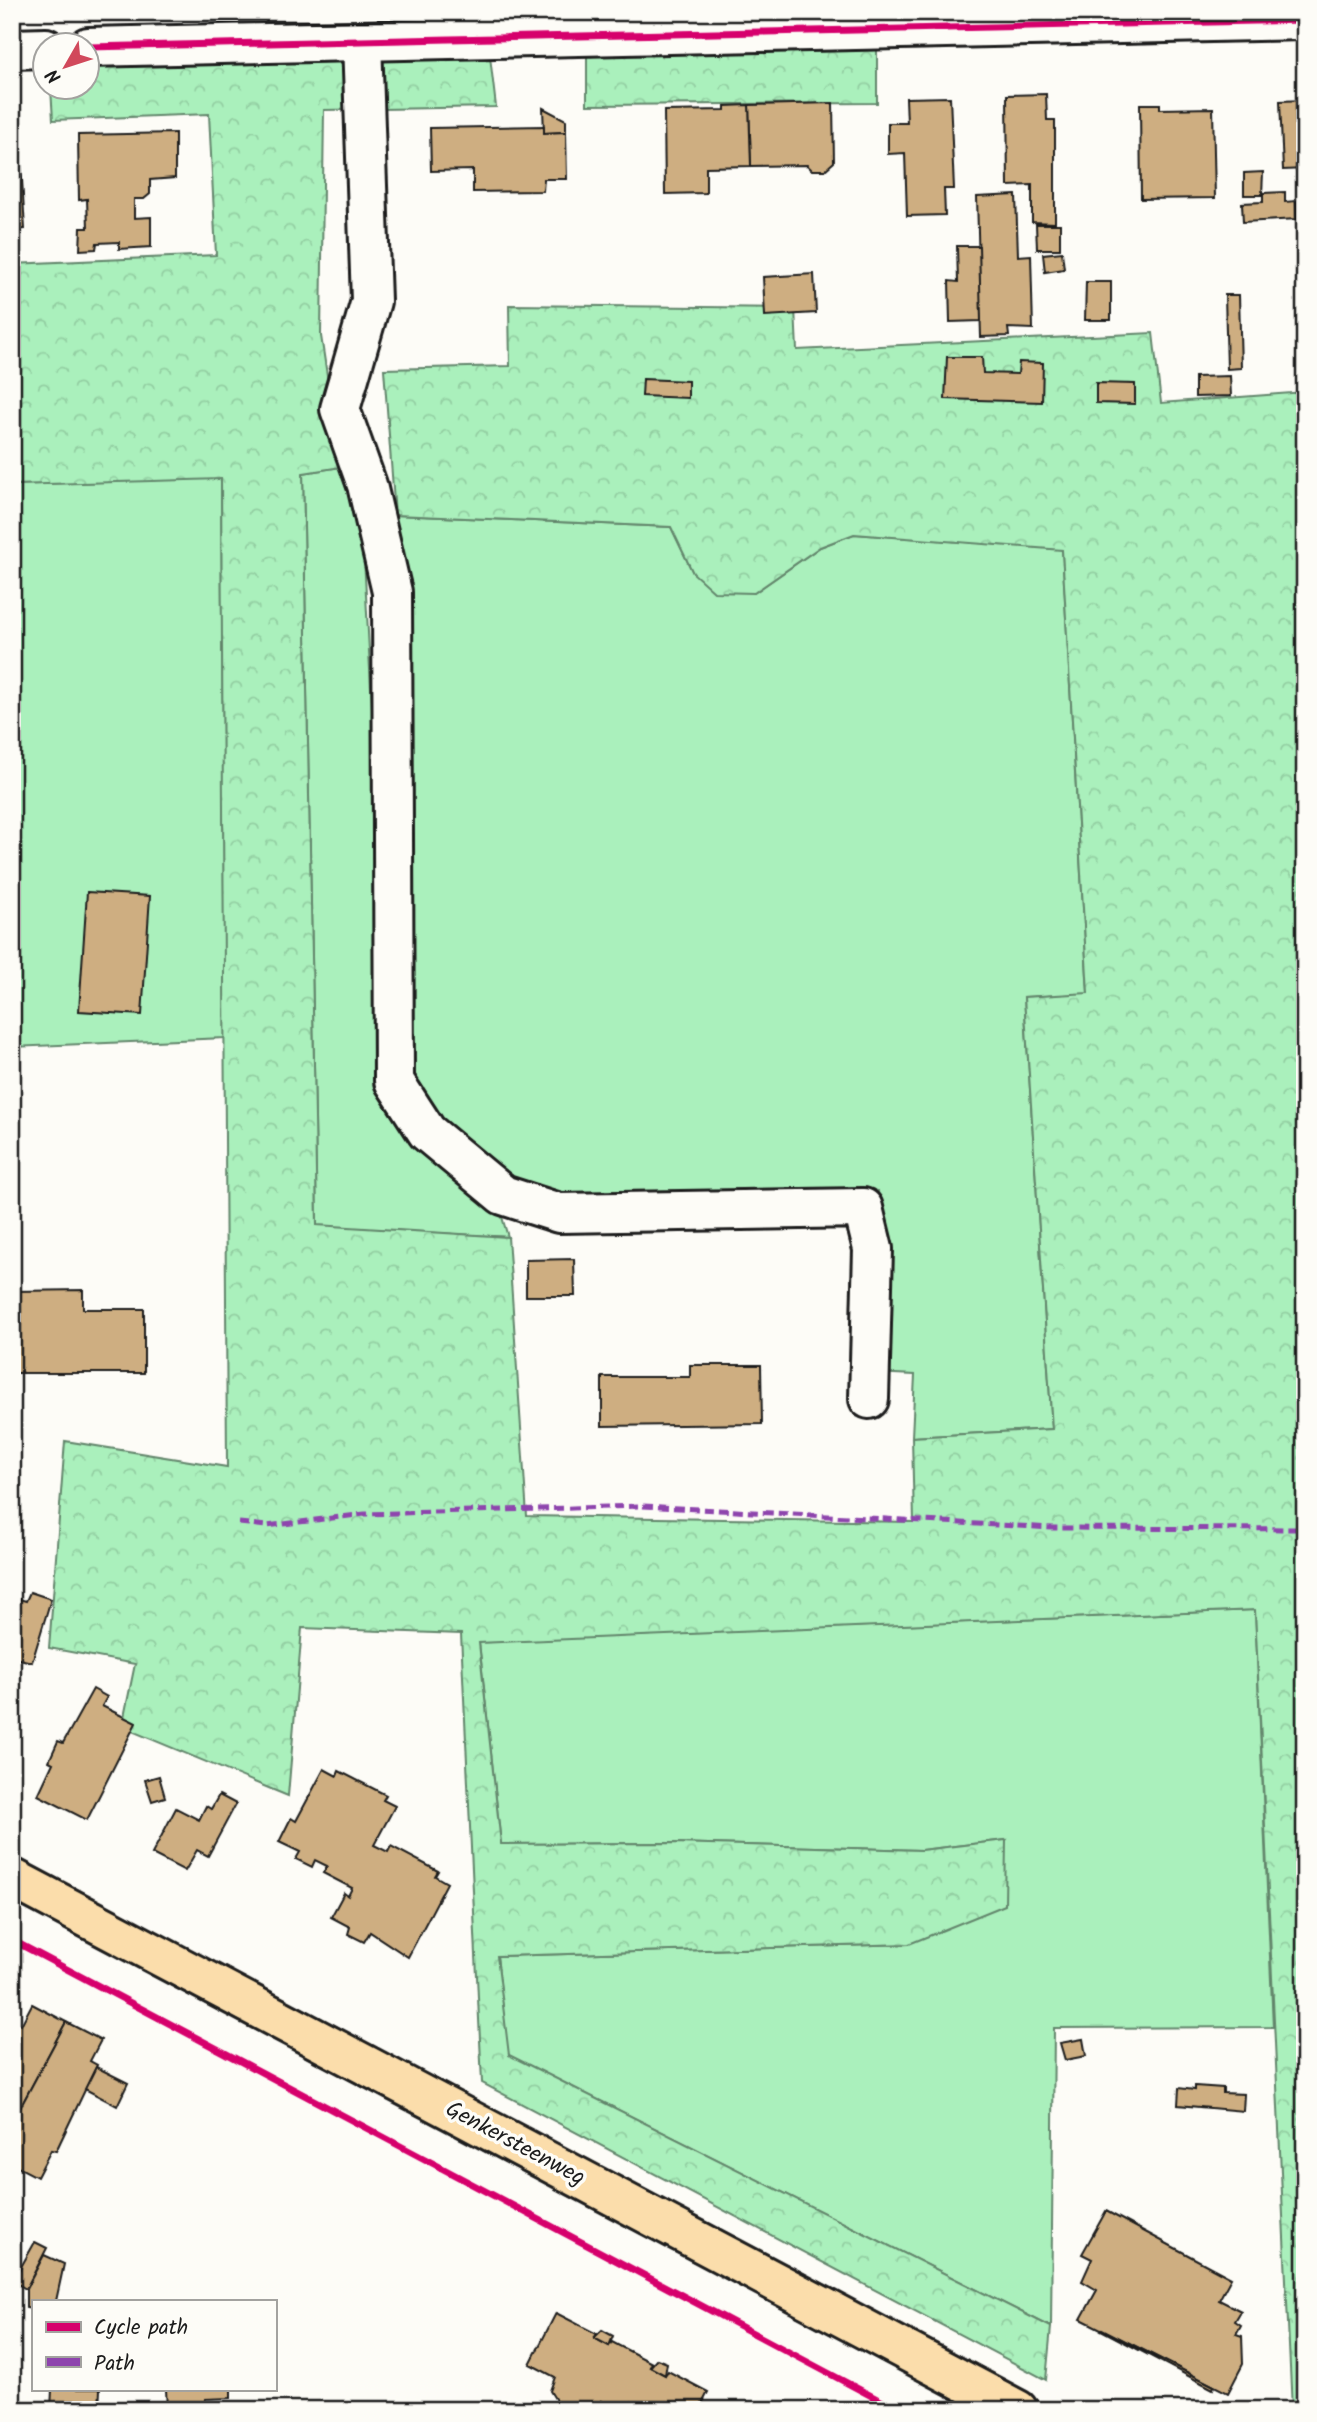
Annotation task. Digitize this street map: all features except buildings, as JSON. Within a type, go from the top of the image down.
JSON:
[{"type":"main road","name":"Genkersteenweg","points":[[12,1878],[1018,2410]]},
{"type":"street","points":[[102,47],[1305,20]]},
{"type":"street","points":[[362,40],[371,301],[340,409],[367,485],[392,592],[394,1081],[427,1132],[503,1195],[559,1213],[863,1208],[873,1249],[870,1399]]},
{"type":"street","points":[[12,49],[32,48]]},
{"type":"green space","points":[[877,43],[877,103],[587,105],[587,45]]},
{"type":"green space","points":[[489,48],[496,107],[324,110],[321,336],[341,467],[303,473],[317,1225],[508,1237],[527,1516],[914,1522],[912,1437],[1052,1429],[1024,997],[1088,993],[1062,550],[854,534],[820,547],[754,593],[714,592],[693,573],[671,527],[395,515],[384,369],[510,366],[509,305],[795,308],[797,350],[1153,333],[1161,403],[1305,392],[1305,2410],[1292,2410],[1255,1610],[479,1643],[501,1844],[672,1843],[921,1850],[1006,1840],[1005,1905],[909,1944],[497,1956],[509,2055],[1051,2327],[1046,2380],[482,2083],[461,1634],[302,1628],[288,1796],[122,1727],[135,1664],[49,1648],[65,1441],[227,1467],[221,479],[12,485],[12,264],[216,255],[209,114],[53,120],[52,102],[102,102],[102,62]]},
{"type":"green space","points":[[341,467],[362,520],[376,782],[373,1067],[385,1101],[399,1125],[436,1163],[502,1217],[508,1237],[317,1226],[303,473]]},
{"type":"green space","points":[[221,478],[225,1038],[12,1047],[12,485]]},
{"type":"green space","points":[[395,515],[671,527],[693,573],[754,593],[820,547],[854,534],[1062,549],[1088,994],[1024,997],[1052,1429],[912,1437],[915,1375],[874,1373],[878,1191],[588,1204],[519,1196],[442,1127],[414,1082],[406,1001],[407,661]]},
{"type":"green space","points":[[1255,1610],[1273,2027],[1054,2028],[1051,2327],[508,2055],[497,1956],[909,1944],[1006,1840],[921,1850],[672,1843],[501,1844],[479,1642]]},
{"type":"marked path","points":[[239,1523],[267,1526],[365,1514],[642,1506],[1054,1528],[1305,1529]]},
{"type":"cycle path","points":[[102,47],[1305,20]]},
{"type":"cycle path","points":[[12,1940],[898,2410]]}]
